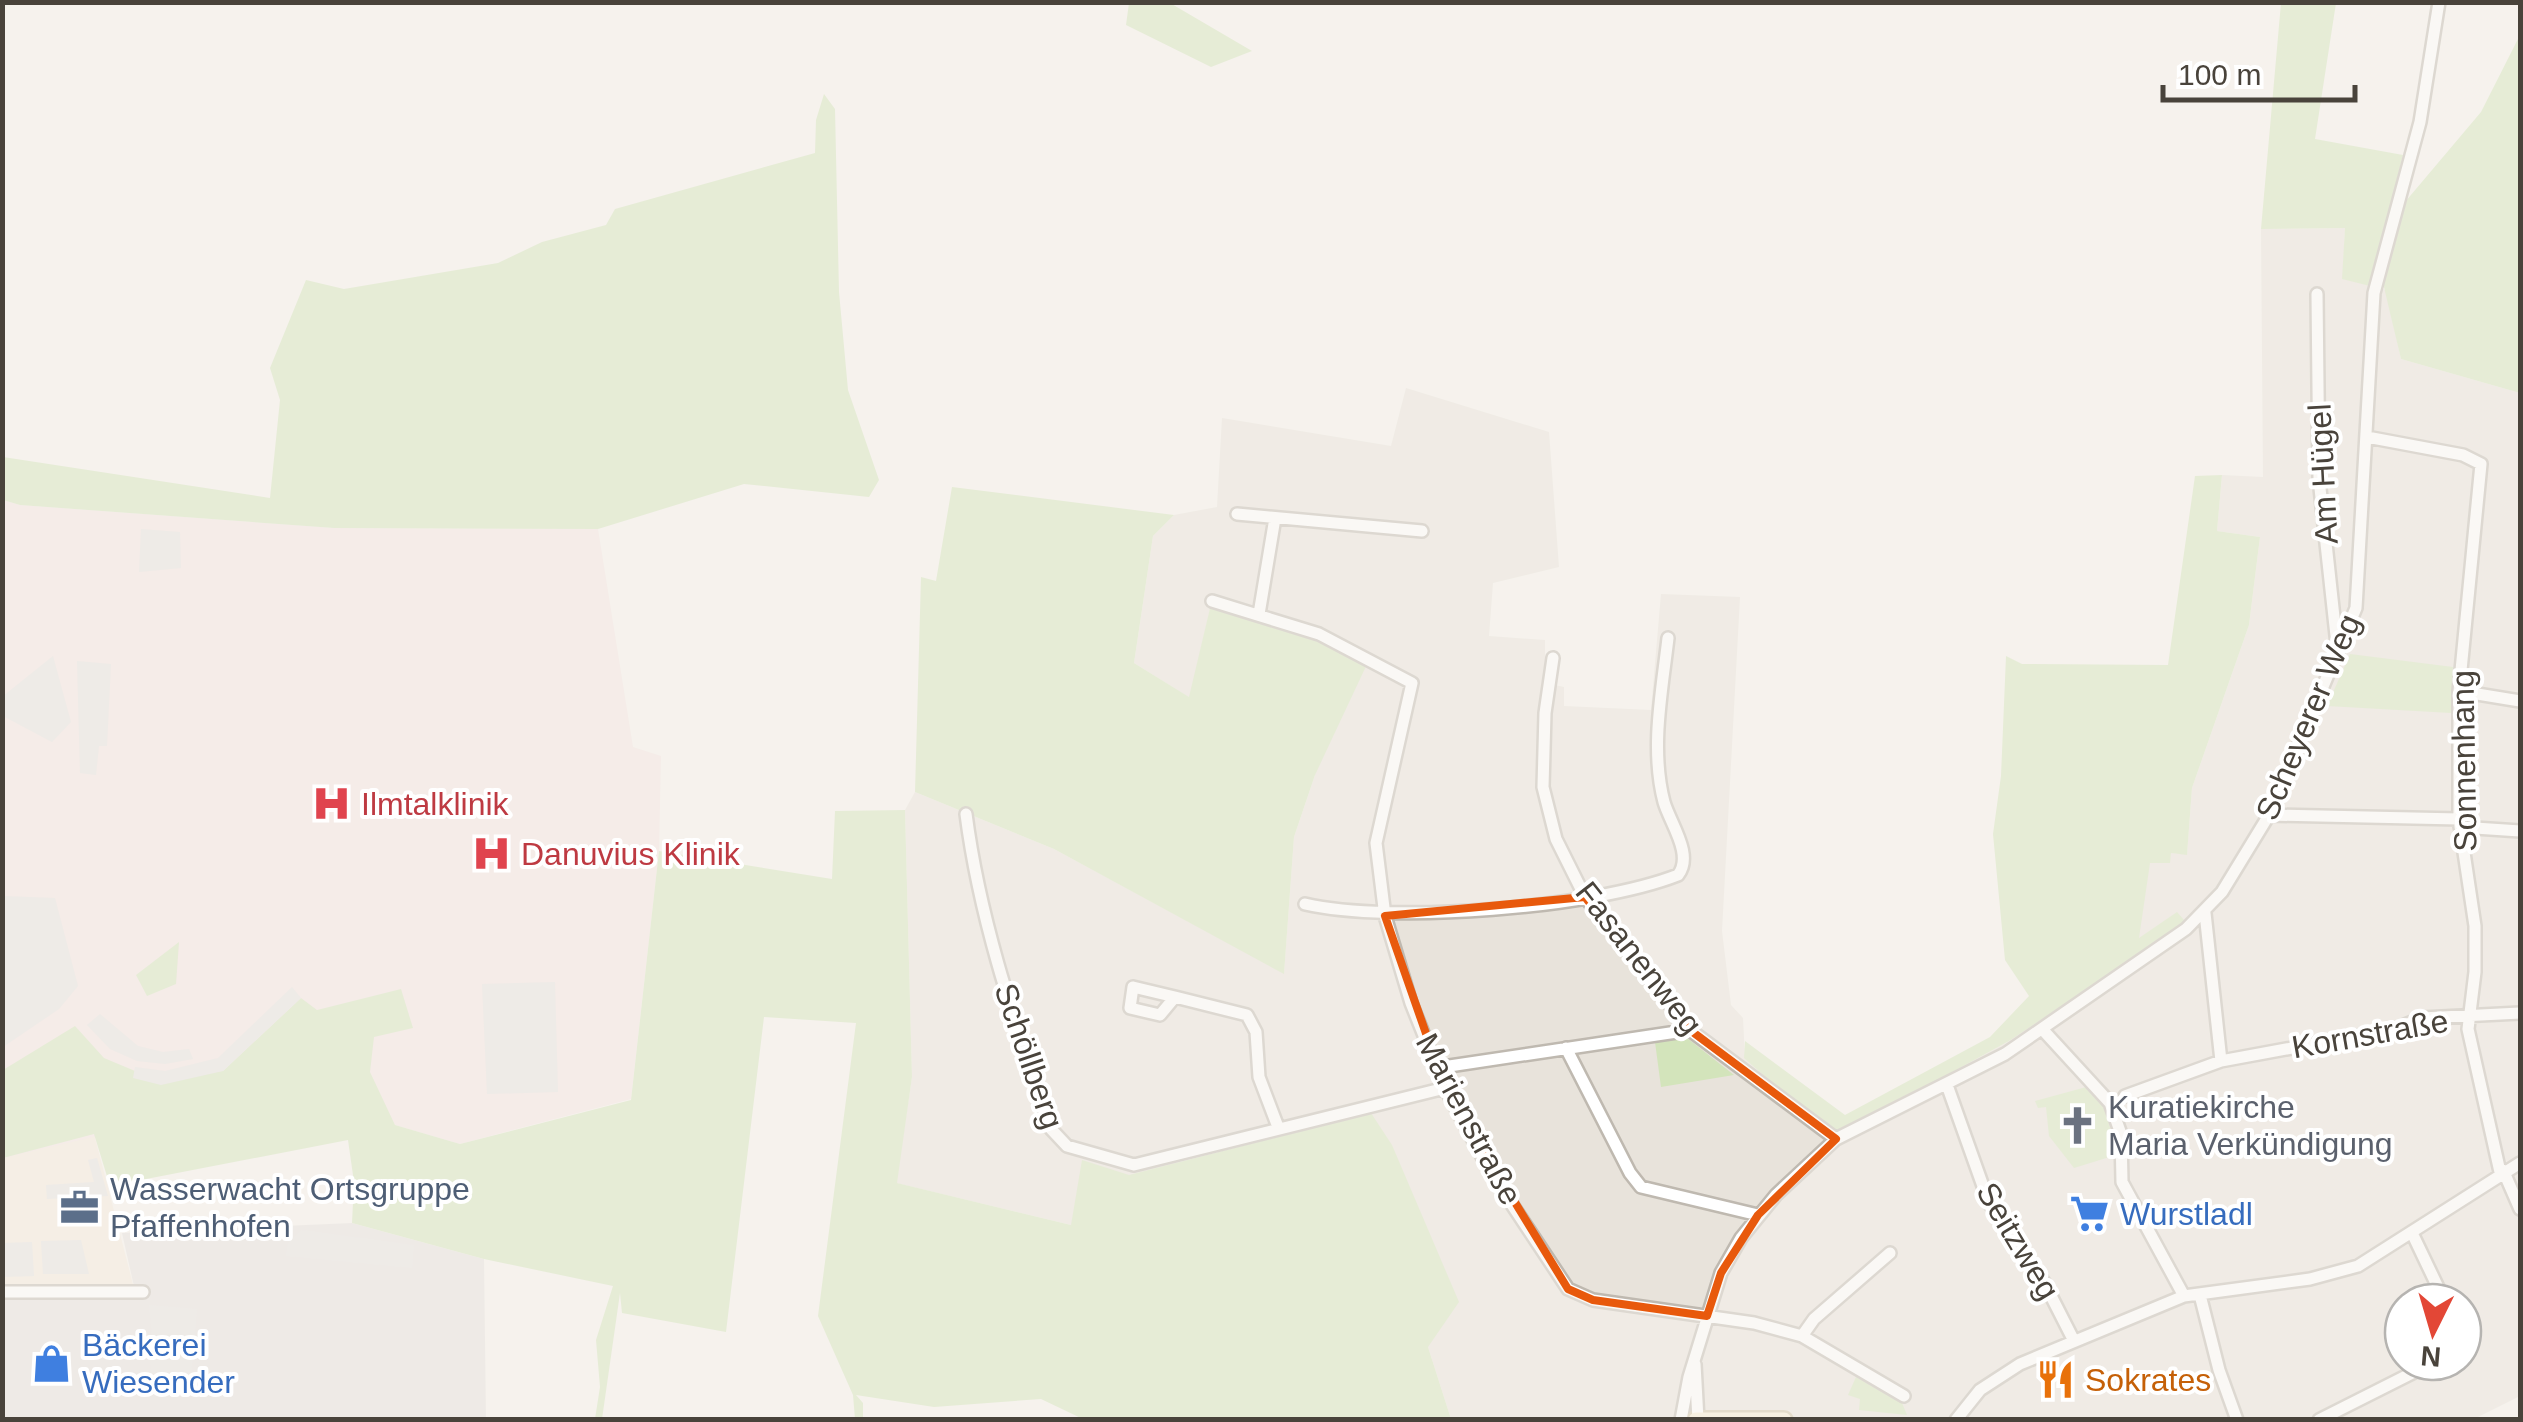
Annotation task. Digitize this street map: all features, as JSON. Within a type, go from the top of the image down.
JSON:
[{"type":"main road","points":[[1697,1419],[1784,1420]]},
{"type":"street","name":"Scheyerer Weg","points":[[1681,1420],[1707,1316],[1726,1264],[1758,1215],[1836,1139],[1947,1085],[2042,1030],[2205,913],[2238,870],[2269,815],[2338,654],[2359,590],[2374,293],[2420,122],[2439,2]]},
{"type":"street","name":"Am Hügel","points":[[2317,294],[2319,479],[2338,654]]},
{"type":"street","name":"Sonnenhang","points":[[2367,437],[2463,455],[2482,464],[2459,691],[2460,823],[2476,950],[2469,1040],[2502,1171],[2520,1209]]},
{"type":"street","points":[[1237,514],[1422,531]]},
{"type":"street","points":[[1212,600],[1259,614],[1275,518]]},
{"type":"street","name":"Marienstraße","points":[[1259,614],[1318,634],[1412,683],[1376,843],[1384,916],[1445,1088],[1491,1173],[1568,1289],[1594,1300],[1707,1316],[1802,1336],[1904,1396]]},
{"type":"street","points":[[1305,904],[1384,916],[1585,897],[1681,873],[1683,854],[1664,799],[1658,766],[1668,638]]},
{"type":"street","name":"Fasanenweg","points":[[1554,658],[1545,713],[1543,787],[1556,839],[1585,897],[1690,1030],[1836,1139]]},
{"type":"street","points":[[2459,691],[2520,701]]},
{"type":"street","name":"Schöllberg","points":[[966,814],[978,900],[1055,1138],[1066,1146],[1134,1165],[1278,1126],[1445,1088]]},
{"type":"street","points":[[2269,815],[2460,823],[2520,831]]},
{"type":"street","points":[[2205,913],[2221,1061]]},
{"type":"street","points":[[1175,997],[1247,1016],[1254,1022],[1259,1077],[1278,1126]]},
{"type":"street","name":"Kornstraße","points":[[2125,1096],[2221,1061],[2395,1028],[2422,1018],[2520,1014]]},
{"type":"street","points":[[1436,1068],[1690,1030]]},
{"type":"street","points":[[2042,1030],[2110,1103],[2121,1134],[2122,1182],[2184,1296]]},
{"type":"street","points":[[1566,1048],[1630,1173],[1641,1187],[1758,1215]]},
{"type":"street","name":"Seitzweg","points":[[1947,1085],[1989,1203],[2044,1282],[2073,1340]]},
{"type":"street","points":[[1956,1420],[1972,1397],[2000,1376],[2073,1340],[2184,1296],[2338,1273],[2413,1235],[2520,1162]]},
{"type":"street","points":[[2413,1235],[2435,1282]]},
{"type":"street","points":[[1802,1336],[1814,1319],[1890,1253]]},
{"type":"street","points":[[2,1292],[143,1292]]},
{"type":"street","points":[[2200,1295],[2219,1370],[2238,1420]]},
{"type":"street","points":[[1695,1364],[1697,1419]]},
{"type":"street","points":[[2319,1420],[2394,1382]]},
{"type":"highlighted area","points":[[1585,897],[1690,1030],[1836,1139],[1758,1215],[1721,1273],[1707,1316],[1593,1300],[1568,1289],[1445,1088],[1385,916]]},
{"type":"shaded area","points":[[2345,228],[2343,278],[2386,290],[2401,359],[2520,393],[2520,1396],[2472,1420],[1451,1419],[1428,1347],[1371,1113],[1184,1159],[1071,1225],[896,1183],[912,1077],[905,810],[915,792],[1054,849],[1284,973],[1294,837],[1315,775],[1211,605],[1190,698],[1134,663],[1153,536],[1174,515],[1217,507],[1222,418],[1391,446],[1406,388],[1549,432],[1559,567],[1493,583],[1489,636],[1545,640],[1545,683],[1564,687],[1564,706],[1651,710],[1661,594],[1740,597],[1722,931],[1731,1005],[1743,1018],[1745,1058],[1839,1133],[2009,1041],[2060,997],[2150,863],[2169,863],[2171,853],[2187,854],[2192,788],[2249,625],[2260,537],[2217,531],[2222,475],[2263,477],[2261,229]]},
{"type":"shaded area","name":"Ilmtalklinik","points":[[3,500],[20,505],[334,528],[598,529],[633,747],[661,756],[659,851],[631,1099],[460,1144],[395,1125],[369,1073],[3,1158]]},
{"type":"shaded area","points":[[141,529],[180,532],[181,568],[139,572]]},
{"type":"shaded area","points":[[53,656],[71,722],[52,742],[3,716],[2,697]]},
{"type":"shaded area","points":[[77,661],[111,664],[107,746],[99,746],[96,775],[80,773]]},
{"type":"shaded area","points":[[3,896],[55,898],[78,986],[59,1009],[3,1047]]},
{"type":"shaded area","points":[[555,982],[558,1092],[487,1094],[482,984]]},
{"type":"shaded area","points":[[292,987],[301,998],[223,1071],[161,1085],[133,1078],[135,1067],[165,1071],[218,1058]]},
{"type":"shaded area","points":[[100,1014],[138,1046],[163,1052],[189,1049],[193,1059],[165,1064],[137,1061],[110,1049],[87,1025]]},
{"type":"shaded area","points":[[94,1134],[135,1292],[3,1292],[3,1158]]},
{"type":"shaded area","points":[[97,1158],[108,1196],[47,1199],[46,1185],[94,1182],[88,1160]]},
{"type":"shaded area","points":[[352,1223],[484,1259],[486,1419],[3,1419],[2,1292],[135,1291],[122,1233]]},
{"type":"shaded area","points":[[302,1230],[414,1245],[412,1268],[286,1256],[288,1244]]},
{"type":"shaded area","points":[[81,1240],[89,1274],[43,1274],[41,1241]]},
{"type":"shaded area","points":[[32,1242],[34,1276],[3,1277],[3,1243]]},
{"type":"shaded area","points":[[149,1305],[197,1309],[191,1377],[150,1374],[151,1341],[185,1340],[152,1337]]},
{"type":"green space","points":[[1129,3],[1170,3],[1252,51],[1211,67],[1126,25]]},
{"type":"green space","points":[[2281,3],[2336,3],[2315,139],[2403,155],[2370,286],[2342,279],[2345,228],[2261,229]]},
{"type":"green space","points":[[2520,35],[2520,393],[2401,359],[2383,283],[2405,202],[2481,112]]},
{"type":"green space","points":[[824,94],[835,109],[839,292],[848,390],[879,480],[869,497],[744,484],[598,529],[334,528],[20,505],[3,500],[3,457],[270,498],[280,400],[270,368],[306,280],[344,289],[498,263],[542,242],[606,225],[615,209],[815,153],[816,120]]},
{"type":"green space","points":[[2222,475],[2217,531],[2260,537],[2249,625],[2192,788],[2187,855],[2171,853],[2170,863],[2150,863],[2139,938],[2177,912],[2184,920],[2179,928],[2009,1041],[1839,1134],[1805,1112],[1744,1058],[1745,1041],[1845,1115],[1990,1037],[2029,996],[2005,960],[1993,834],[2001,776],[2006,656],[2022,664],[2168,665],[2195,476]]},
{"type":"green space","points":[[952,487],[1174,515],[1153,536],[1134,663],[1189,697],[1211,604],[1255,616],[1368,662],[1315,775],[1294,837],[1284,974],[1054,849],[915,792],[921,577],[936,581]]},
{"type":"green space","points":[[2350,654],[2453,667],[2451,713],[2327,706]]},
{"type":"green space","points":[[905,810],[912,1077],[897,1183],[1071,1225],[1082,1160],[1129,1175],[1371,1113],[1392,1145],[1459,1302],[1428,1347],[1451,1419],[1085,1420],[1041,1399],[934,1407],[856,1395],[863,1403],[863,1419],[855,1419],[853,1395],[818,1316],[856,1023],[764,1017],[726,1332],[622,1313],[620,1293],[602,1419],[595,1419],[600,1387],[596,1340],[613,1286],[484,1259],[352,1223],[354,1182],[348,1140],[110,1186],[94,1134],[3,1158],[3,1070],[75,1026],[104,1058],[135,1071],[134,1078],[223,1071],[301,998],[317,1010],[401,989],[413,1028],[374,1037],[370,1072],[395,1125],[460,1144],[631,1100],[659,851],[832,879],[835,811]]},
{"type":"green space","points":[[179,942],[176,984],[147,996],[136,975]]},
{"type":"green space","points":[[1687,1038],[1734,1075],[1661,1087],[1655,1042]]},
{"type":"green space","points":[[2090,1086],[2105,1105],[2116,1155],[2074,1168],[2049,1136],[2046,1107],[2038,1108],[2035,1101]]},
{"type":"green space","points":[[1856,1377],[1902,1403],[1907,1415],[1859,1410],[1860,1399],[1848,1395]]},
{"type":"place","name":"Ilmtalklinik","points":[[331,804]]},
{"type":"place","name":"Danuvius Klinik","points":[[491,854]]},
{"type":"place","name":"Kuratiekirche Maria Verkündigung","points":[[2078,1125]]},
{"type":"place","name":"Wasserwacht Ortsgruppe Pfaffenhofen","points":[[80,1207]]},
{"type":"place","name":"Wurstladl","points":[[2090,1214]]},
{"type":"place","name":"Bäckerei Wiesender","points":[[52,1363]]},
{"type":"place","name":"Sokrates","points":[[2055,1380]]}]
